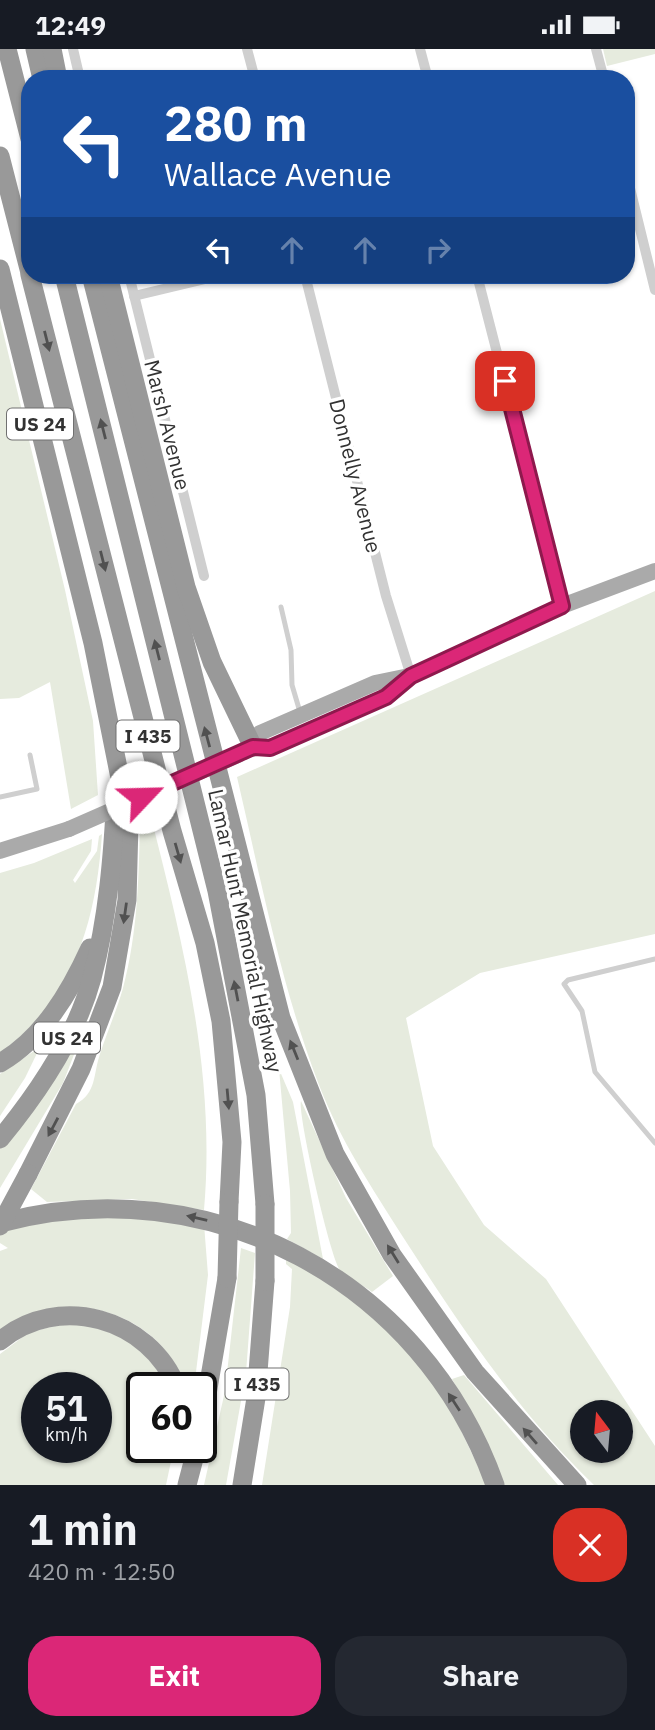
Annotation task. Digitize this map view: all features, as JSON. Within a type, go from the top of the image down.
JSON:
[{"type":"highway","points":[[7,49],[21,104]]},
{"type":"highway","points":[[35,49],[40,70]]},
{"type":"highway","points":[[52,49],[56,70]]},
{"type":"highway","name":"Lamar Hunt Memorial Highway","points":[[0,156],[21,239]]},
{"type":"highway","name":"US 24","points":[[0,269],[106,700],[116,791],[113,861],[92,978],[71,1028],[37,1090],[0,1139]]},
{"type":"highway","name":"Lamar Hunt Memorial Highway","points":[[33,284],[172,831],[205,943],[221,1021],[232,1142],[227,1278],[211,1372]]},
{"type":"highway","name":"Lamar Hunt Memorial Highway","points":[[66,284],[217,891],[256,1095],[265,1204],[265,1281],[256,1398],[242,1485]]},
{"type":"highway","points":[[93,284],[281,1018],[335,1154],[393,1255],[475,1373],[577,1485]]},
{"type":"highway","points":[[110,284],[186,587],[245,751]]},
{"type":"highway","points":[[0,1224],[59,1115],[101,1022],[121,945],[127,900],[129,823],[106,700]]},
{"type":"highway","points":[[0,1063],[46,1024],[75,982],[102,922]]},
{"type":"highway","points":[[0,1224],[76,1208],[155,1209],[200,1218],[287,1249],[336,1277],[379,1310],[409,1342],[439,1378],[471,1429],[495,1485]]},
{"type":"highway","points":[[0,1341],[38,1320],[66,1316],[99,1318],[121,1326],[143,1339],[168,1372]]},
{"type":"main road","points":[[245,751],[260,733],[375,683],[411,676],[562,606],[655,571]]},
{"type":"main road","points":[[1,846],[69,829],[245,751],[270,748],[386,697],[411,676]]},
{"type":"street","points":[[73,49],[78,70]]},
{"type":"street","points":[[247,49],[253,70]]},
{"type":"street","points":[[421,49],[426,70]]},
{"type":"street","points":[[596,49],[602,70]]},
{"type":"street","points":[[635,203],[650,252],[655,291]]},
{"type":"street","name":"Marsh Avenue","points":[[131,284],[204,576]]},
{"type":"street","points":[[134,296],[184,284]]},
{"type":"street","name":"Donnelly Avenue","points":[[307,284],[386,596],[411,676]]},
{"type":"street","points":[[480,284],[562,606]]},
{"type":"lane","points":[[281,607],[291,650],[292,685],[301,715]]},
{"type":"lane","points":[[0,797],[37,789],[30,755]]},
{"type":"lane","points":[[655,959],[568,980],[564,984],[582,1011],[595,1072],[655,1143]]},
{"type":"shaded area","points":[[603,49],[655,49],[655,54],[607,66]]},
{"type":"shaded area","points":[[0,319],[65,590],[93,721],[98,795],[71,809],[50,682],[19,698],[0,699]]},
{"type":"shaded area","points":[[655,591],[655,934],[480,973],[406,1018],[433,1146],[484,1225],[546,1279],[625,1400],[570,1400],[570,1461],[491,1367],[446,1303],[357,1163],[319,1085],[294,1010],[273,933],[237,777]]},
{"type":"shaded area","points":[[150,813],[185,960],[201,1059],[206,1159],[204,1210],[132,1199],[47,1202],[31,1189],[76,1104],[83,1100],[91,1089],[100,1054],[121,996],[135,925],[140,817]]},
{"type":"shaded area","points":[[102,834],[94,898],[87,928],[76,956],[63,983],[46,1008],[25,1032],[0,1053],[0,873],[34,863],[92,839],[91,851],[73,880],[75,883],[97,851],[99,836]]},
{"type":"shaded area","points":[[94,1003],[63,1083],[0,1188],[0,1144]]},
{"type":"shaded area","points":[[40,1047],[25,1078],[0,1116],[0,1074]]},
{"type":"shaded area","points":[[279,1069],[293,1102],[323,1259],[287,1239],[291,1233],[290,1191]]},
{"type":"shaded area","points":[[301,1101],[346,1198],[393,1276],[372,1292],[343,1273],[335,1259],[309,1156]]},
{"type":"shaded area","points":[[71,1214],[204,1224],[208,1275],[196,1372],[179,1372],[174,1361],[156,1340],[133,1323],[108,1313],[80,1307],[52,1308],[25,1316],[0,1330],[0,1251],[8,1248],[0,1243],[0,1232]]},
{"type":"shaded area","points":[[241,1248],[255,1253],[246,1373],[226,1485],[204,1485],[209,1463],[217,1463],[217,1427],[225,1391]]},
{"type":"shaded area","points":[[286,1252],[381,1320],[442,1391],[487,1485],[262,1485],[290,1307],[292,1269],[286,1264]]},
{"type":"shaded area","points":[[69,1322],[102,1330],[128,1341],[158,1372],[126,1372],[126,1463],[171,1463],[166,1485],[0,1485],[0,1354],[28,1333]]},
{"type":"shaded area","points":[[464,1375],[558,1485],[501,1485],[479,1429],[452,1379]]},
{"type":"shaded area","points":[[634,1414],[655,1446],[655,1485],[594,1485],[572,1463],[634,1463]]},
{"type":"route","points":[[141,797],[253,747],[270,748],[386,697],[411,676],[562,606],[505,381]]}]
